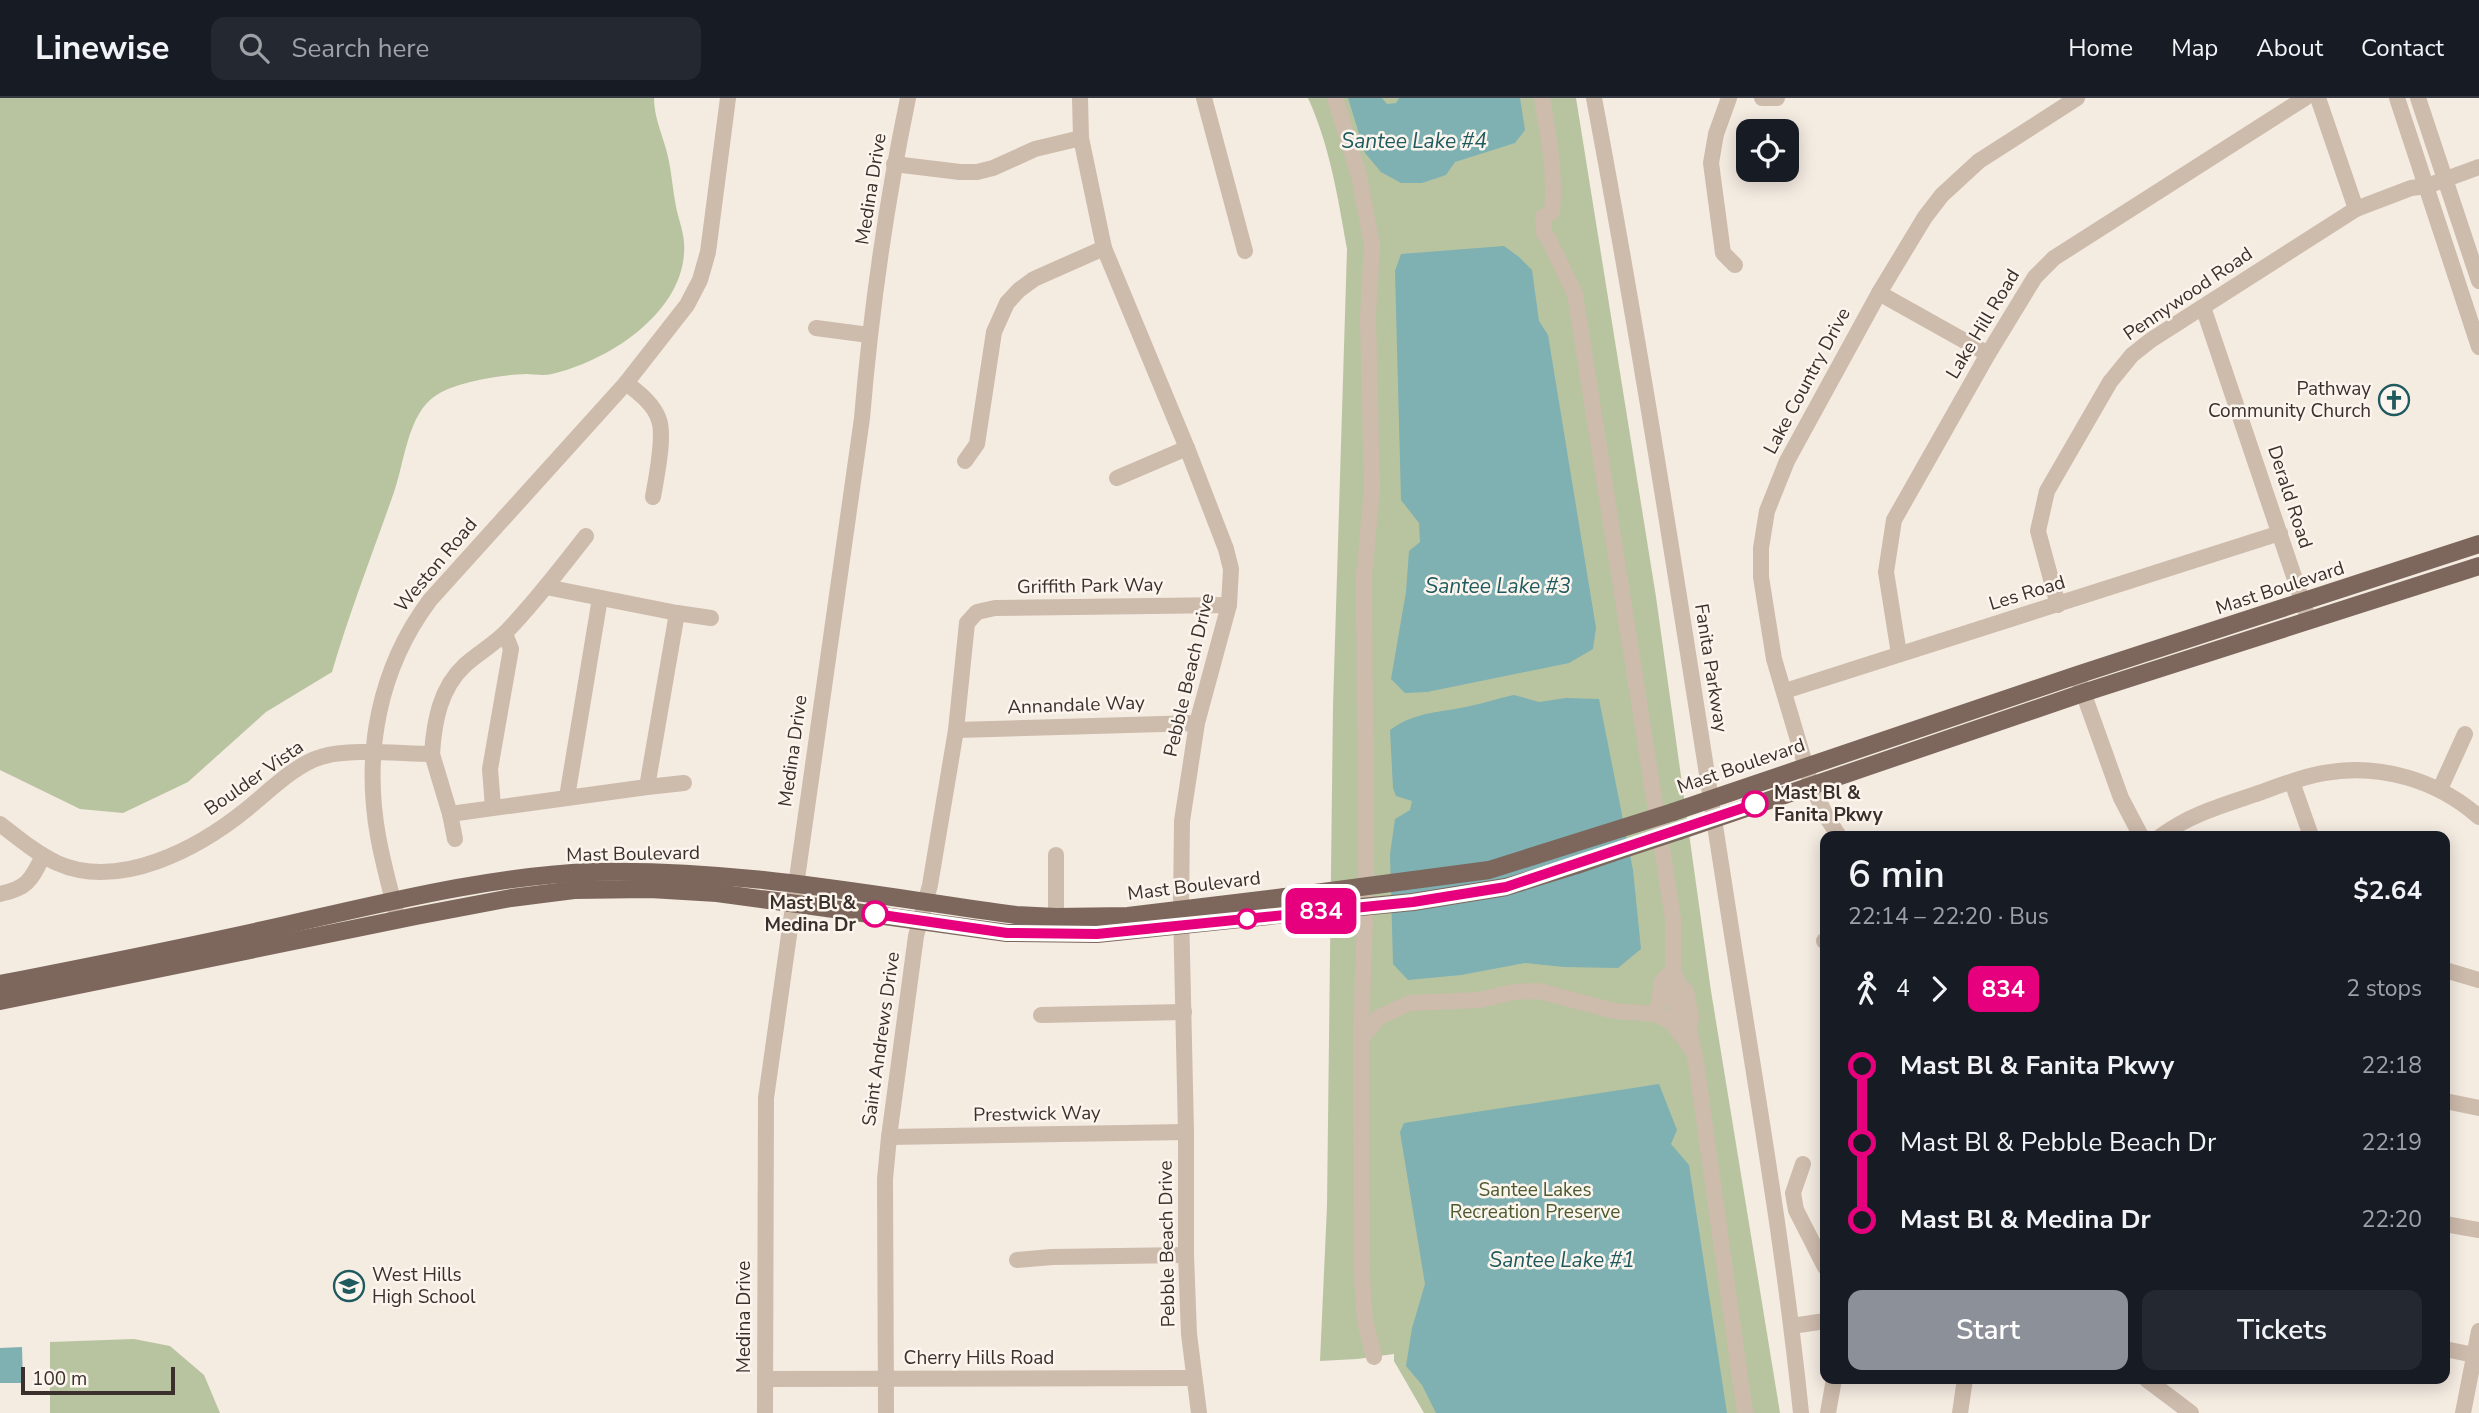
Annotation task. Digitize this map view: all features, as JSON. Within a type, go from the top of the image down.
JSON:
[{"type":"main road","name":"Mast Boulevard","points":[[0,984],[162,952],[393,900],[506,881],[589,873],[685,872],[796,883],[1007,933],[1097,934],[1181,918],[1286,905],[1489,870],[1673,812],[2077,675],[2479,544]]},
{"type":"main road","name":"Mast Boulevard","points":[[1286,905],[1413,902],[1506,887],[2083,693],[2479,566]]},
{"type":"main road","name":"Mast Boulevard","points":[[0,1001],[511,898],[574,890],[650,889],[923,912],[1056,918],[1181,918]]},
{"type":"main road","points":[[69,988],[86,975],[145,961],[162,952]]},
{"type":"street","name":"Weston Road","points":[[398,920],[377,834],[372,771],[380,702],[399,647],[419,614],[442,586],[626,383],[680,316],[700,280],[710,238],[729,98]]},
{"type":"street","name":"Medina Drive","points":[[765,1413],[766,1098],[862,418],[869,335],[894,164],[908,98]]},
{"type":"street","name":"Pebble Beach Drive","points":[[1080,98],[1081,138],[1104,248],[1187,448],[1226,549],[1231,569],[1230,605],[1197,723],[1182,821],[1186,1255],[1194,1378],[1199,1413]]},
{"type":"street","points":[[1204,98],[1245,251]]},
{"type":"street","points":[[1335,98],[1359,176],[1372,245],[1368,317],[1372,489],[1364,576],[1366,883],[1361,1040],[1364,1321],[1374,1357]]},
{"type":"street","points":[[1542,98],[1551,153],[1553,194],[1552,212],[1543,217],[1544,233],[1575,294],[1673,919],[1676,977],[1686,990],[1692,1018],[1689,1029],[1745,1413]]},
{"type":"street","name":"Fanita Parkway","points":[[1594,98],[1628,279],[1711,797],[1792,1326],[1801,1413]]},
{"type":"street","points":[[1729,98],[1716,134],[1711,163],[1723,253],[1734,265]]},
{"type":"street","points":[[1762,98],[1777,98]]},
{"type":"street","name":"Lake Country Drive","points":[[1836,831],[1811,784],[1774,659],[1761,577],[1761,548],[1767,511],[1787,461],[1879,293],[1925,217],[1961,176],[1979,161],[2077,98]]},
{"type":"street","name":"Lake Hill Road","points":[[1899,654],[1886,572],[1894,520],[1987,354],[2035,277],[2054,258],[2305,98]]},
{"type":"street","points":[[2318,98],[2356,209]]},
{"type":"street","points":[[2397,98],[2479,347]]},
{"type":"street","points":[[2418,98],[2479,281]]},
{"type":"street","points":[[894,164],[977,172],[993,168],[1035,149],[1081,138]]},
{"type":"street","name":"Pennywood Road","points":[[2058,605],[2038,531],[2047,491],[2118,370],[2132,355],[2151,340],[2356,209],[2410,188],[2427,186],[2479,167]]},
{"type":"street","points":[[965,461],[977,444],[994,332],[1007,303],[1034,279],[1104,248]]},
{"type":"street","points":[[1879,293],[1987,354]]},
{"type":"street","name":"Derald Road","points":[[2203,307],[2309,621]]},
{"type":"street","points":[[816,328],[869,335]]},
{"type":"street","points":[[626,383],[643,396],[660,420],[661,435],[653,498]]},
{"type":"street","points":[[1117,478],[1187,448]]},
{"type":"street","name":"Les Road","points":[[1785,691],[2280,533]]},
{"type":"street","points":[[455,839],[432,754],[441,700],[463,667],[505,634],[586,536]]},
{"type":"street","points":[[546,587],[711,618]]},
{"type":"street","points":[[567,797],[600,598]]},
{"type":"street","name":"Griffith Park Way","points":[[966,634],[970,619],[985,608],[1230,605]]},
{"type":"street","points":[[647,787],[677,613]]},
{"type":"street","points":[[492,807],[490,769],[511,649],[505,634]]},
{"type":"street","name":"Saint Andrews Drive","points":[[886,1413],[885,1179],[889,1137],[916,936],[923,912],[956,730],[966,634]]},
{"type":"street","points":[[2077,675],[2120,798],[2138,831]]},
{"type":"street","name":"Annandale Way","points":[[956,730],[1197,723]]},
{"type":"street","points":[[2440,789],[2465,734]]},
{"type":"street","name":"Boulder Vista","points":[[0,824],[43,856],[60,864],[99,871],[125,870],[149,864],[227,825],[290,774],[319,757],[346,753],[432,754]]},
{"type":"street","points":[[2169,831],[2201,812],[2326,772],[2368,771],[2409,778],[2440,789],[2479,817]]},
{"type":"street","points":[[2292,782],[2309,831]]},
{"type":"street","points":[[450,814],[684,783]]},
{"type":"street","points":[[1056,855],[1056,918]]},
{"type":"street","points":[[0,894],[24,886],[31,879],[43,856]]},
{"type":"street","points":[[2450,971],[2479,980]]},
{"type":"street","points":[[1657,1014],[1662,981],[1676,977]]},
{"type":"street","points":[[1361,1040],[1379,1017],[1410,1003],[1480,1000],[1513,992],[1539,991],[1614,1012],[1657,1014],[1672,1023],[1694,1053]]},
{"type":"street","points":[[1041,1015],[1184,1012]]},
{"type":"street","points":[[2450,1102],[2479,1108]]},
{"type":"street","name":"Prestwick Way","points":[[889,1137],[1186,1132]]},
{"type":"street","points":[[1803,1164],[1793,1193],[1796,1210],[1820,1257]]},
{"type":"street","points":[[2450,1225],[2479,1230]]},
{"type":"street","points":[[1017,1260],[1186,1255]]},
{"type":"street","points":[[1792,1326],[1820,1322]]},
{"type":"street","points":[[2463,1413],[2479,1331]]},
{"type":"street","points":[[2450,1350],[2474,1355]]},
{"type":"street","name":"Cherry Hills Road","points":[[765,1379],[1194,1378]]},
{"type":"street","points":[[1828,1413],[1832,1384]]},
{"type":"street","points":[[1961,1413],[1964,1384]]},
{"type":"street","points":[[2153,1384],[2191,1413]]},
{"type":"green space","points":[[0,98],[654,98],[684,242],[682,267],[674,289],[641,329],[620,344],[597,357],[552,374],[489,378],[449,388],[430,400],[422,409],[411,431],[394,492],[332,672],[266,712],[188,782],[123,813],[80,809],[0,770]]},
{"type":"green space","name":"Santee Lakes Recreation Preserve","points":[[1308,98],[1576,98],[1656,597],[1711,991],[1780,1413],[1424,1413],[1394,1361],[1394,1354],[1320,1361],[1327,1206],[1333,706],[1347,249],[1328,153]]},
{"type":"green space","points":[[134,1339],[170,1346],[204,1375],[220,1413],[50,1413],[50,1342]]},
{"type":"water","name":"Santee Lake #4","points":[[1348,98],[1382,98],[1387,104],[1396,103],[1399,98],[1520,98],[1525,130],[1515,143],[1455,162],[1446,175],[1422,183],[1401,183],[1381,172],[1365,153]]},
{"type":"water","name":"Santee Lake #3","points":[[1504,246],[1532,270],[1539,321],[1548,335],[1596,628],[1593,649],[1569,663],[1427,692],[1405,693],[1391,679],[1406,592],[1409,551],[1420,542],[1419,523],[1401,500],[1395,271],[1401,254]]},
{"type":"water","points":[[1514,695],[1539,702],[1566,698],[1599,699],[1633,870],[1641,949],[1618,968],[1525,963],[1461,975],[1408,980],[1393,964],[1390,854],[1395,819],[1410,810],[1412,801],[1396,796],[1393,788],[1390,730],[1419,716]]},
{"type":"water","name":"Santee Lake #1","points":[[1659,1084],[1677,1130],[1671,1144],[1689,1165],[1727,1413],[1436,1413],[1422,1385],[1406,1366],[1412,1328],[1425,1284],[1400,1132],[1404,1123]]},
{"type":"water","points":[[22,1347],[23,1383],[0,1383],[0,1348]]},
{"type":"bus line","name":"834","points":[[875,914],[1007,933],[1097,934],[1413,902],[1506,887],[1755,804]]},
{"type":"place","name":"Pathway Community Church","points":[[2394,400]]},
{"type":"place","name":"Mast Bl & Fanita Pkwy","points":[[1755,804]]},
{"type":"place","name":"Mast Bl & Medina Dr","points":[[875,914]]},
{"type":"place","name":"West Hills High School","points":[[349,1286]]}]
